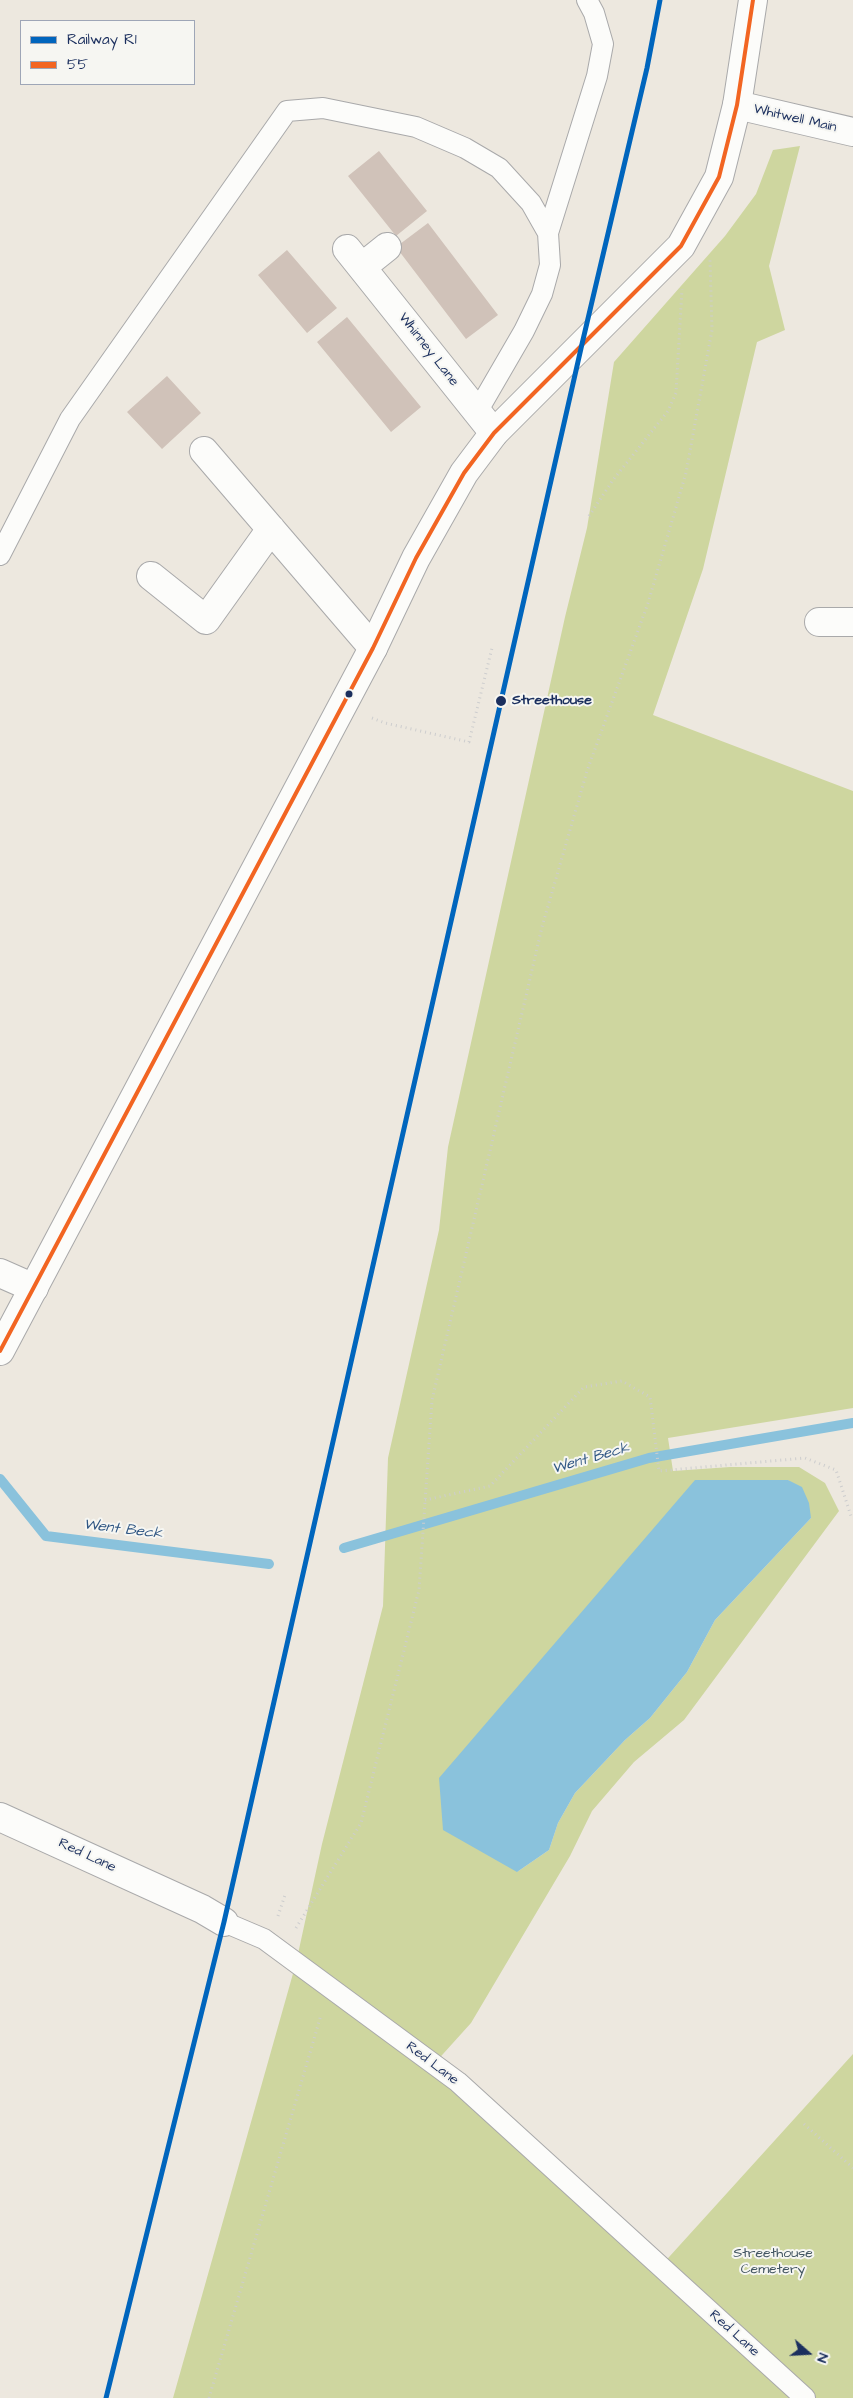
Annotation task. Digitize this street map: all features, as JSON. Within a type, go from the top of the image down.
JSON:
[{"type":"street","points":[[0,1351],[373,648],[416,558],[464,473],[494,433],[681,246],[719,177],[737,105],[753,0]]},
{"type":"street","name":"Whitwell Main","points":[[737,105],[853,132]]},
{"type":"street","name":"Whinney Lane","points":[[387,248],[355,258],[494,433]]},
{"type":"street","points":[[204,451],[373,648]]},
{"type":"street","points":[[150,576],[206,620],[271,529]]},
{"type":"street","points":[[819,622],[853,622]]},
{"type":"street","points":[[0,1273],[34,1288]]},
{"type":"street","name":"Red Lane","points":[[0,1816],[193,1905],[224,1922]]},
{"type":"lane","points":[[477,412],[524,331],[542,294],[550,265],[548,233],[597,76],[603,44],[594,13],[587,0]]},
{"type":"lane","points":[[0,555],[70,419],[286,111],[322,108],[416,127],[465,148],[499,168],[531,203],[548,233]]},
{"type":"lane","name":"Red Lane","points":[[224,1922],[264,1938],[458,2082],[805,2398]]},
{"type":"path","points":[[589,516],[613,480],[668,410],[676,393],[682,323],[683,276],[681,246]]},
{"type":"path","points":[[281,1951],[361,1824],[419,1590],[432,1400],[542,927],[587,771],[648,603],[686,473],[712,330],[710,254]]},
{"type":"path","points":[[342,707],[385,723],[469,742],[492,648]]},
{"type":"path","points":[[425,1502],[490,1486],[584,1387],[622,1381],[650,1397],[659,1471],[805,1458],[836,1470],[851,1516],[853,1516]]},
{"type":"path","points":[[209,2398],[329,1986]]},
{"type":"path","points":[[804,2124],[853,2168]]},
{"type":"green space","name":"Streethouse Cemetery","points":[[800,146],[769,266],[785,330],[757,342],[703,569],[653,715],[853,791],[853,1408],[668,1438],[673,1471],[730,1467],[799,1467],[825,1483],[839,1511],[684,1720],[634,1762],[592,1811],[570,1856],[471,2023],[434,2064],[660,2267],[853,2054],[853,2398],[173,2398],[296,1963],[322,1844],[383,1606],[388,1458],[439,1230],[448,1147],[565,617],[587,528],[614,362],[725,236],[756,194],[773,150]],"holes":[[[788,1480],[811,1518],[715,1620],[687,1672],[650,1718],[625,1740],[575,1793],[558,1823],[549,1850],[517,1872]]]},
{"type":"water","points":[[695,1480],[788,1480],[802,1487],[809,1503],[811,1518],[715,1620],[687,1672],[650,1718],[625,1740],[575,1793],[558,1823],[549,1850],[517,1872],[443,1830],[439,1778]]},
{"type":"building","points":[[379,151],[427,211],[396,236],[348,176]]},
{"type":"building","points":[[428,223],[498,315],[466,339],[396,247]]},
{"type":"building","points":[[287,250],[337,308],[307,333],[258,275]]},
{"type":"building","points":[[347,317],[421,407],[391,432],[317,342]]},
{"type":"building","points":[[167,376],[201,413],[162,449],[127,412]]},
{"type":"waterway","name":"Went Beck","points":[[344,1548],[649,1458],[853,1423]]},
{"type":"waterway","name":"Went Beck","points":[[0,1479],[46,1536],[269,1564]]},
{"type":"rail line","name":"R1","points":[[106,2398],[224,1922],[582,344],[647,68],[660,0]]},
{"type":"transit line","name":"55","points":[[0,1351],[373,648],[416,558],[464,473],[494,433],[681,246],[719,177],[737,105],[753,0]]},
{"type":"place","name":"Streethouse","points":[[501,701]]}]
